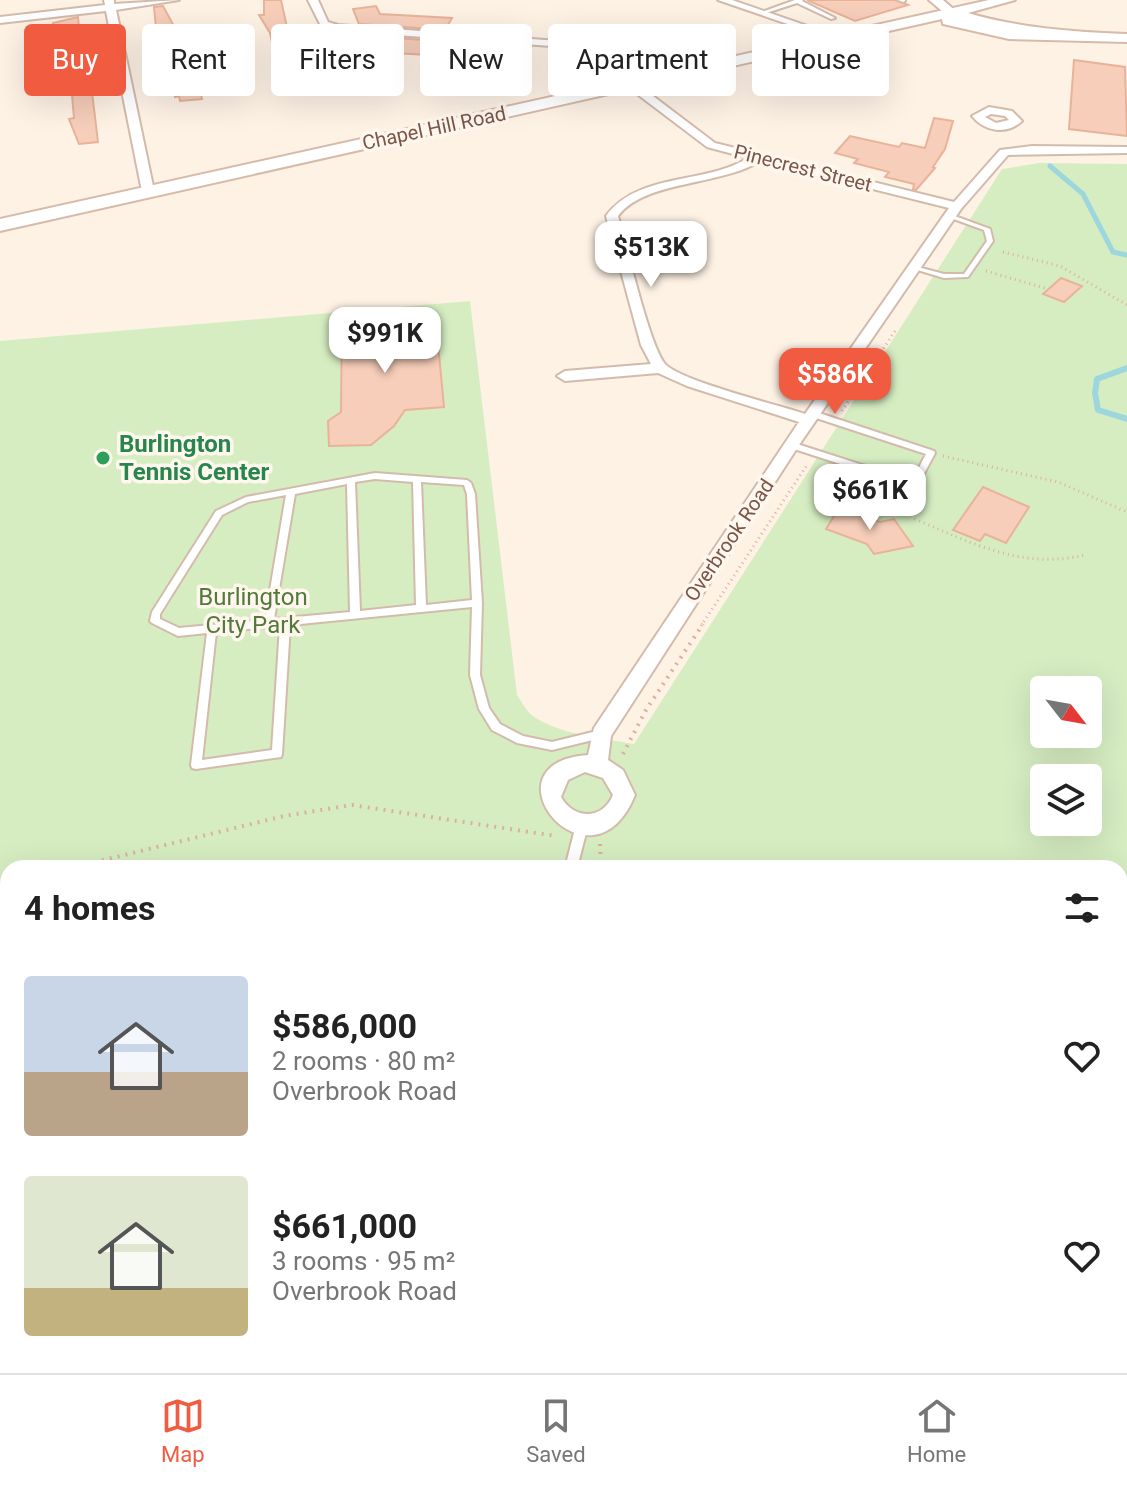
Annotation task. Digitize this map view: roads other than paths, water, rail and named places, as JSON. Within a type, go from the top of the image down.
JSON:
[{"type":"main road","name":"Chapel Hill Road","points":[[889,27],[1008,0]]},
{"type":"main road","points":[[1009,35],[948,21],[952,13],[990,24],[1068,35]]},
{"type":"main road","points":[[889,39],[1009,35],[1127,38]]},
{"type":"main road","name":"Chapel Hill Road","points":[[0,225],[575,96]]},
{"type":"street","points":[[0,20],[110,4],[174,0]]},
{"type":"street","name":"Pinecrest Street","points":[[313,0],[324,24],[337,28],[548,43]]},
{"type":"street","points":[[723,0],[794,24]]},
{"type":"street","points":[[935,0],[952,13]]},
{"type":"street","points":[[110,4],[148,191]]},
{"type":"street","name":"Pinecrest Street","points":[[645,96],[711,145],[953,211]]},
{"type":"street","points":[[1006,126],[1019,150],[1127,150]]},
{"type":"street","name":"Overbrook Road","points":[[597,764],[601,734],[791,445],[953,211],[1004,152],[1019,150]]},
{"type":"street","points":[[660,368],[648,345],[615,233],[612,216],[615,208],[631,198],[736,170],[758,157]]},
{"type":"street","points":[[565,376],[660,368],[692,383],[811,417]]},
{"type":"street","points":[[585,763],[597,764],[616,776],[622,785],[621,805],[606,821],[587,834],[560,816],[553,807],[551,787],[563,770],[585,763]]},
{"type":"lane","points":[[761,13],[799,1],[833,18]]},
{"type":"lane","points":[[914,268],[944,276],[966,276],[990,241],[987,229],[953,211]]},
{"type":"lane","points":[[791,445],[914,485],[931,453],[835,421],[811,417]]},
{"type":"lane","points":[[477,603],[178,632],[155,621],[155,614],[219,513],[246,500],[375,476],[467,483],[471,494],[477,603],[475,675],[484,709],[496,727],[521,740],[552,746],[601,734]]},
{"type":"lane","points":[[417,479],[421,609]]},
{"type":"lane","points":[[351,481],[355,615]]},
{"type":"lane","points":[[269,623],[291,491]]},
{"type":"lane","points":[[212,629],[196,765],[277,754],[285,622]]},
{"type":"lane","points":[[574,860],[587,834]]},
{"type":"waterway","points":[[1050,166],[1083,194],[1113,252],[1127,255]]},
{"type":"waterway","points":[[1127,368],[1097,379],[1095,393],[1098,410],[1127,419]]},
{"type":"place","name":"Burlington Tennis Center","points":[[103,458]]},
{"type":"park label","name":"Burlington City Park","points":[[253,611]]}]
